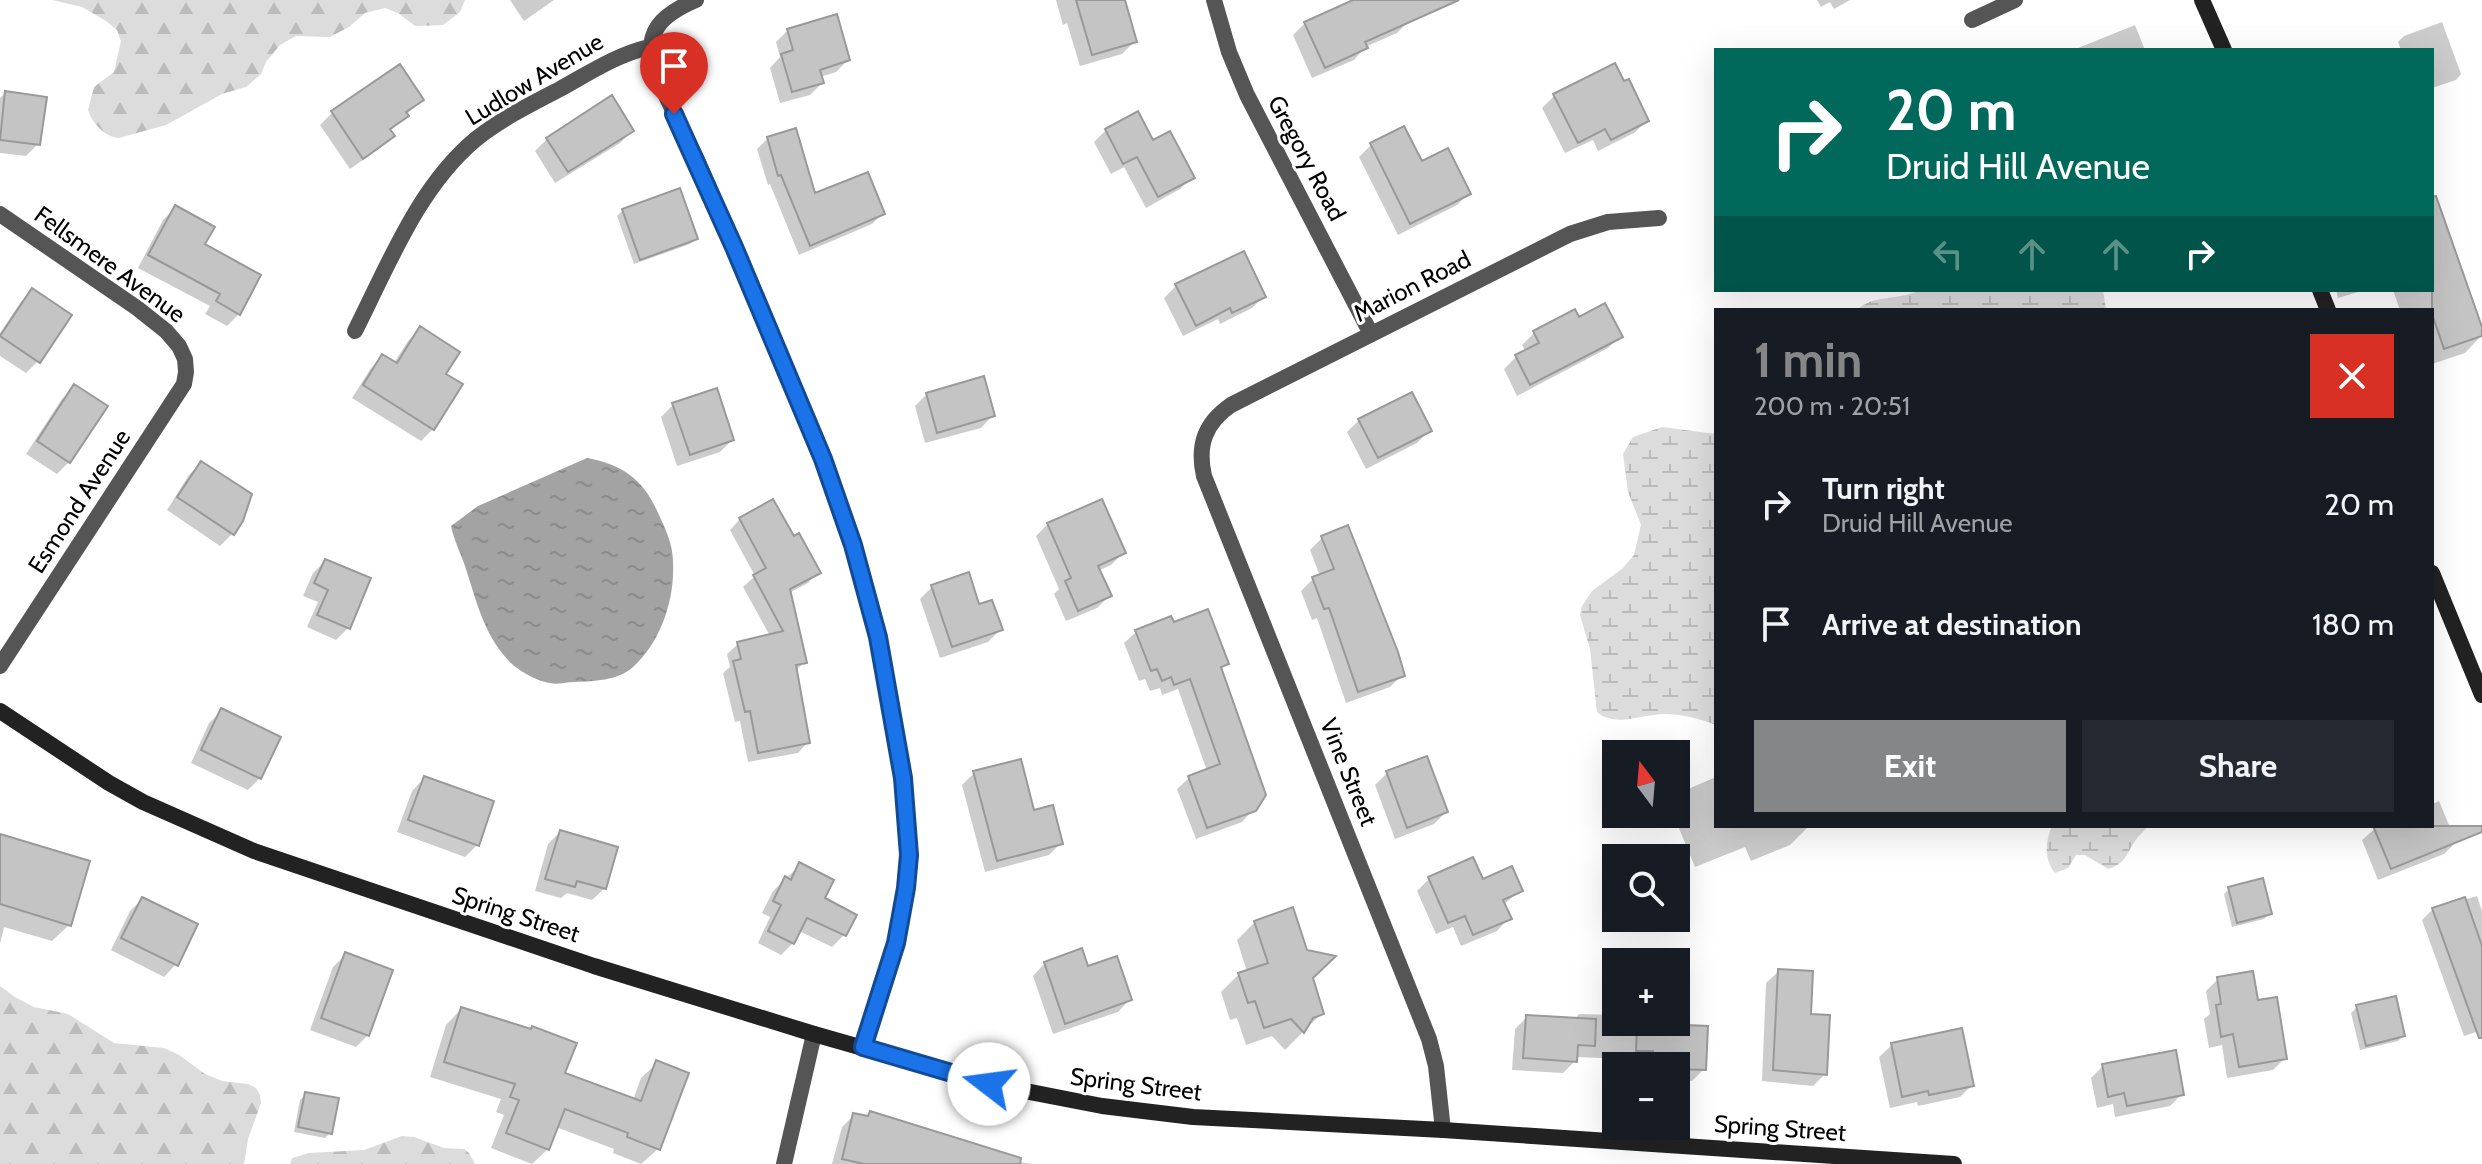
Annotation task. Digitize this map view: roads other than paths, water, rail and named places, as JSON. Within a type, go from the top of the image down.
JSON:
[{"type":"street","points":[[696,0],[672,13],[650,38],[654,71],[697,160],[826,468],[853,545],[878,637],[903,778],[909,855],[906,888],[896,943],[863,1047]]},
{"type":"street","name":"Gregory Road","points":[[1214,0],[1229,52],[1247,95],[1371,334]]},
{"type":"street","points":[[1972,20],[2015,0]]},
{"type":"street","points":[[2202,0],[2223,48]]},
{"type":"street","name":"Ludlow Avenue","points":[[355,331],[411,221],[456,158],[476,139],[533,103],[617,57],[649,47]]},
{"type":"street","name":"Fellsmere Avenue","points":[[0,214],[137,308],[166,331],[185,359]]},
{"type":"street","name":"Marion Road","points":[[1204,435],[1215,418],[1231,405],[1582,228],[1608,222],[1659,218]]},
{"type":"street","name":"Esmond Avenue","points":[[0,666],[184,384],[185,359]]},
{"type":"street","name":"Vine Street","points":[[1204,435],[1201,454],[1204,476],[1429,1039],[1436,1066],[1443,1130]]},
{"type":"street","points":[[2434,578],[2482,695]]},
{"type":"street","name":"Spring Street","points":[[0,711],[143,802],[254,851],[594,966],[989,1084],[1129,1110],[1193,1117],[1443,1130],[1954,1164]]},
{"type":"street","points":[[784,1164],[814,1034]]},
{"type":"water","points":[[587,458],[622,470],[647,492],[670,544],[672,590],[658,633],[643,657],[627,672],[605,679],[553,684],[516,668],[499,650],[481,615],[451,526],[478,506]]}]
